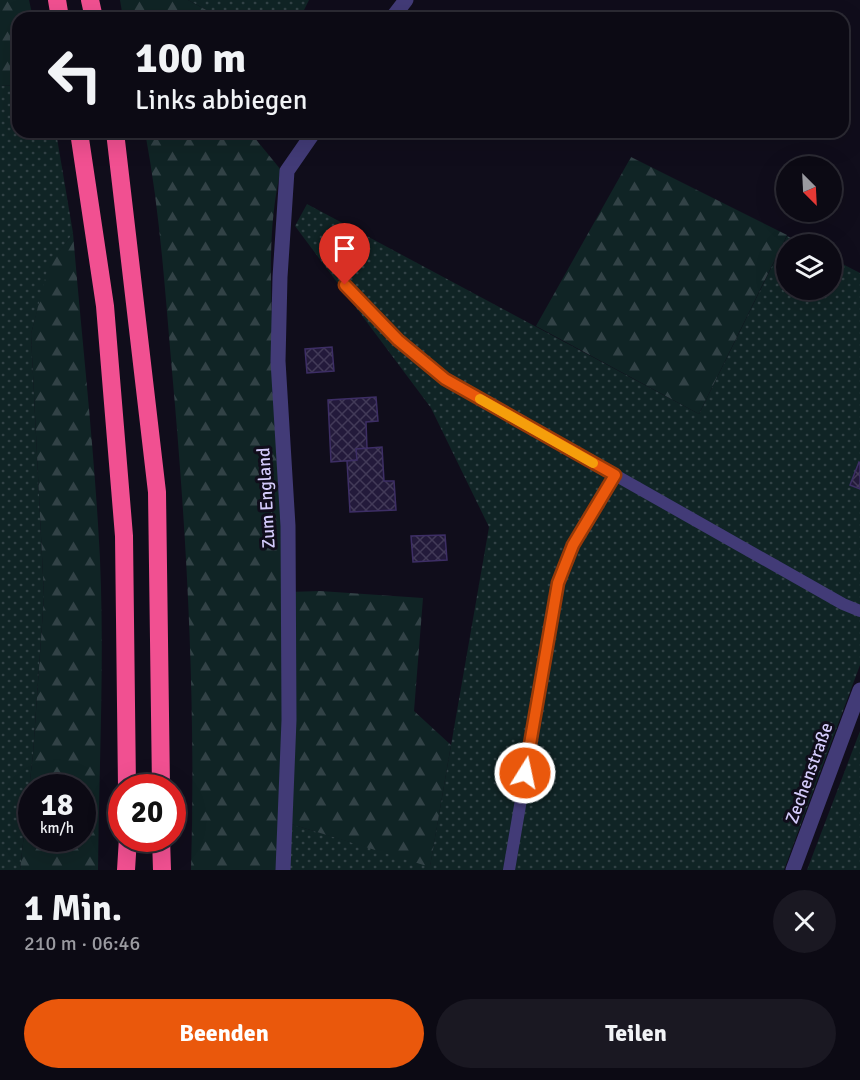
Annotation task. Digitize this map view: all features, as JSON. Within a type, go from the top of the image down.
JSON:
[{"type":"highway","points":[[81,138],[105,306],[124,536],[127,774]]},
{"type":"highway","points":[[116,138],[158,492],[161,774]]},
{"type":"highway","points":[[126,870],[127,852]]},
{"type":"highway","points":[[161,852],[162,870]]},
{"type":"street","name":"Zum England","points":[[283,870],[289,720],[288,538],[278,361],[280,277],[287,171],[310,138]]},
{"type":"street","name":"Zechenstraße","points":[[793,870],[860,690]]},
{"type":"lane","points":[[345,285],[391,333],[445,379],[843,604],[860,611]]},
{"type":"lane","points":[[509,870],[558,583],[573,545],[615,475]]},
{"type":"green space","points":[[0,0],[29,0],[32,12],[12,12],[12,85],[0,86]]},
{"type":"green space","points":[[120,0],[188,0],[210,12],[122,12]]},
{"type":"green space","points":[[188,0],[309,0],[303,12],[210,12]]},
{"type":"green space","points":[[12,85],[12,138],[57,138],[73,233],[49,267],[31,334],[44,596],[31,774],[18,774],[18,852],[22,852],[20,870],[0,870],[0,86]]},
{"type":"green space","points":[[146,138],[255,138],[281,170],[272,235],[271,280],[278,469],[288,592],[320,591],[423,598],[414,711],[451,745],[430,867],[291,824],[278,870],[191,870],[192,745],[186,558],[162,251]]},
{"type":"green space","points":[[631,157],[785,234],[776,234],[776,257],[699,414],[536,326]]},
{"type":"green space","points":[[307,204],[699,414],[776,258],[776,300],[842,300],[842,264],[860,273],[860,665],[784,870],[287,870],[291,824],[430,866],[489,527],[431,408],[295,226]]},
{"type":"green space","points":[[73,233],[93,451],[102,610],[98,870],[20,870],[22,852],[96,852],[96,774],[31,774],[44,596],[31,334],[48,267]]},
{"type":"green space","points":[[860,731],[860,870],[807,870]]},
{"type":"building","points":[[332,347],[334,371],[307,373],[305,349]]},
{"type":"building","points":[[376,397],[378,421],[366,422],[367,448],[356,449],[357,460],[331,462],[328,400]]},
{"type":"building","points":[[382,447],[384,481],[394,481],[396,510],[350,512],[347,461],[357,460],[356,449]]},
{"type":"building","points":[[860,463],[860,489],[850,485]]},
{"type":"building","points":[[445,535],[447,560],[413,562],[411,536]]},
{"type":"slow traffic","points":[[480,399],[593,463]]},
{"type":"route","points":[[345,285],[383,326],[445,379],[615,475],[573,545],[558,583],[525,773]]}]
